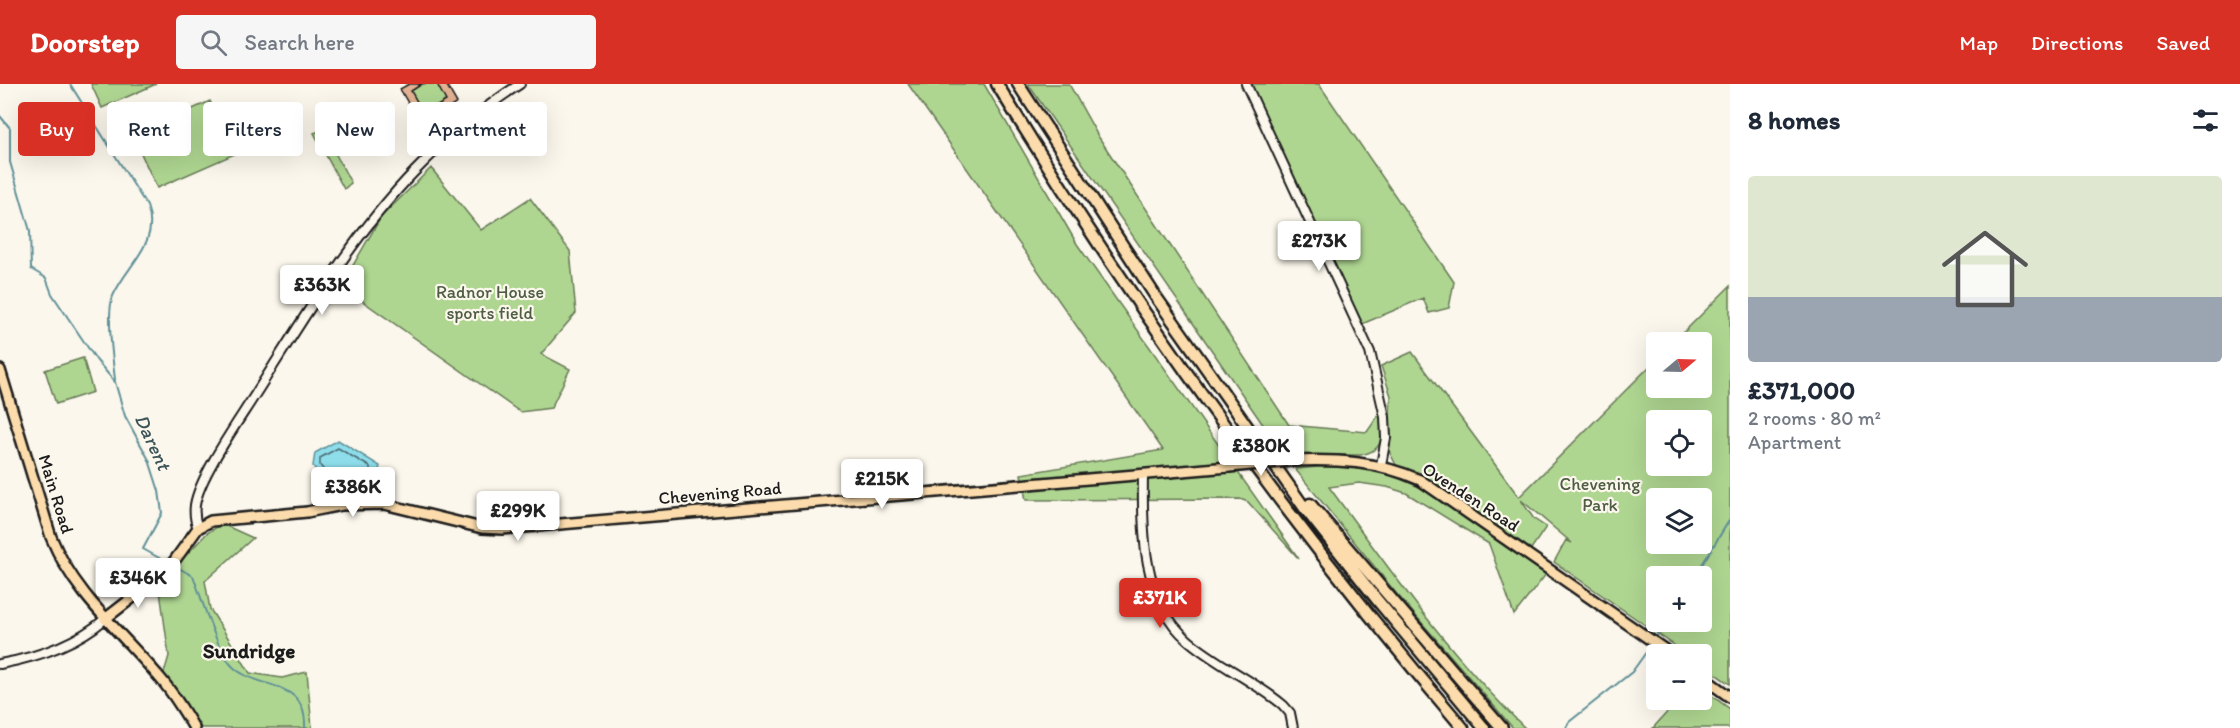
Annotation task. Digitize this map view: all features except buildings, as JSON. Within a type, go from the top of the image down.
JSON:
[{"type":"highway","points":[[997,84],[1090,231],[1194,384],[1303,531],[1463,728]]},
{"type":"highway","points":[[1018,84],[1151,290],[1286,477],[1306,510],[1354,572],[1484,728]]},
{"type":"highway","points":[[1286,477],[1502,728]]},
{"type":"highway","points":[[1444,706],[1458,728]]},
{"type":"main road","name":"Main Road","points":[[0,370],[57,551],[70,574],[105,619],[162,681],[194,728]]},
{"type":"main road","name":"Chevening Road","points":[[198,528],[211,521],[225,519],[307,512],[342,505],[384,504],[482,528],[502,529],[1291,461],[1345,460],[1381,465]]},
{"type":"main road","name":"Ovenden Road","points":[[1381,465],[1401,472],[1437,491],[1657,644]]},
{"type":"main road","points":[[105,619],[167,571],[198,528]]},
{"type":"main road","points":[[1712,684],[1730,697]]},
{"type":"street","points":[[198,528],[195,505],[217,454],[303,320],[364,232],[413,173],[467,122],[520,84]]},
{"type":"street","points":[[1246,84],[1370,352],[1385,417],[1386,438],[1381,465]]},
{"type":"street","points":[[1143,475],[1146,545],[1152,582],[1160,604],[1172,625],[1188,640],[1283,705],[1290,713],[1293,728]]},
{"type":"street","points":[[0,664],[24,660],[61,646],[105,619]]},
{"type":"green space","points":[[91,84],[156,84],[116,102],[107,102],[107,106],[102,108]]},
{"type":"green space","points":[[422,84],[438,84],[447,100],[417,102],[411,91]]},
{"type":"green space","points":[[908,84],[984,84],[1077,244],[1299,559],[1248,502],[1240,499],[1026,500],[1021,474],[1163,450]]},
{"type":"green space","points":[[1028,84],[1069,84],[1098,136],[1289,425],[1367,432],[1380,413],[1382,434],[1375,450],[1360,455],[1290,455],[1280,440],[1275,442]]},
{"type":"green space","points":[[1251,84],[1319,84],[1454,282],[1449,308],[1429,313],[1423,298],[1362,324]]},
{"type":"green space","points":[[203,104],[203,156],[230,156],[157,188],[142,156],[191,156],[191,110]]},
{"type":"green space","points":[[326,156],[337,156],[351,183],[344,189]]},
{"type":"green space","name":"Radnor House sports field","points":[[431,168],[481,230],[530,198],[570,251],[576,313],[541,354],[570,369],[551,408],[520,412],[341,286],[381,217]]},
{"type":"green space","name":"Chevening Park","points":[[1730,286],[1730,684],[1712,672],[1712,644],[1673,644],[1655,632],[1712,632],[1712,566],[1646,566],[1646,626],[1554,562],[1566,540],[1572,543],[1521,500],[1534,519],[1546,527],[1531,549],[1421,475],[1396,465],[1388,449],[1391,396],[1381,366],[1412,352],[1519,497],[1646,370],[1646,398],[1712,398],[1712,332],[1684,332]]},
{"type":"green space","points":[[83,358],[93,392],[56,404],[45,370]]},
{"type":"green space","points":[[1342,465],[1399,478],[1425,490],[1476,521],[1547,573],[1514,615],[1489,544],[1406,493],[1387,487],[1359,483],[1329,487],[1446,642],[1471,672],[1525,728],[1513,728],[1396,593],[1295,469]]},
{"type":"green space","points":[[222,524],[253,538],[205,581],[210,609],[250,673],[282,678],[307,672],[312,728],[201,728],[163,676],[169,656],[159,584],[207,533]]},
{"type":"green space","points":[[1712,696],[1730,709],[1730,728],[1653,728],[1669,710],[1712,710]]},
{"type":"water","points":[[338,440],[380,466],[377,477],[328,486],[313,466],[315,453]]},
{"type":"waterway","points":[[70,84],[147,206],[150,219],[150,231],[146,242],[119,284],[111,304],[115,380]]},
{"type":"waterway","name":"Darent","points":[[0,116],[10,128],[10,162],[30,231],[31,269],[46,278],[52,294],[97,361],[115,382],[125,416],[149,460],[159,491],[162,513],[143,549],[170,564]]},
{"type":"waterway","points":[[1701,566],[1730,519]]},
{"type":"waterway","name":"Darent","points":[[175,566],[193,576],[212,629],[226,658],[248,677],[287,691],[297,699],[303,710],[305,728]]},
{"type":"waterway","points":[[1655,639],[1659,632]]},
{"type":"waterway","points":[[1566,728],[1569,722],[1632,672],[1646,652]]},
{"type":"district","name":"Sundridge","points":[[249,650]]}]
